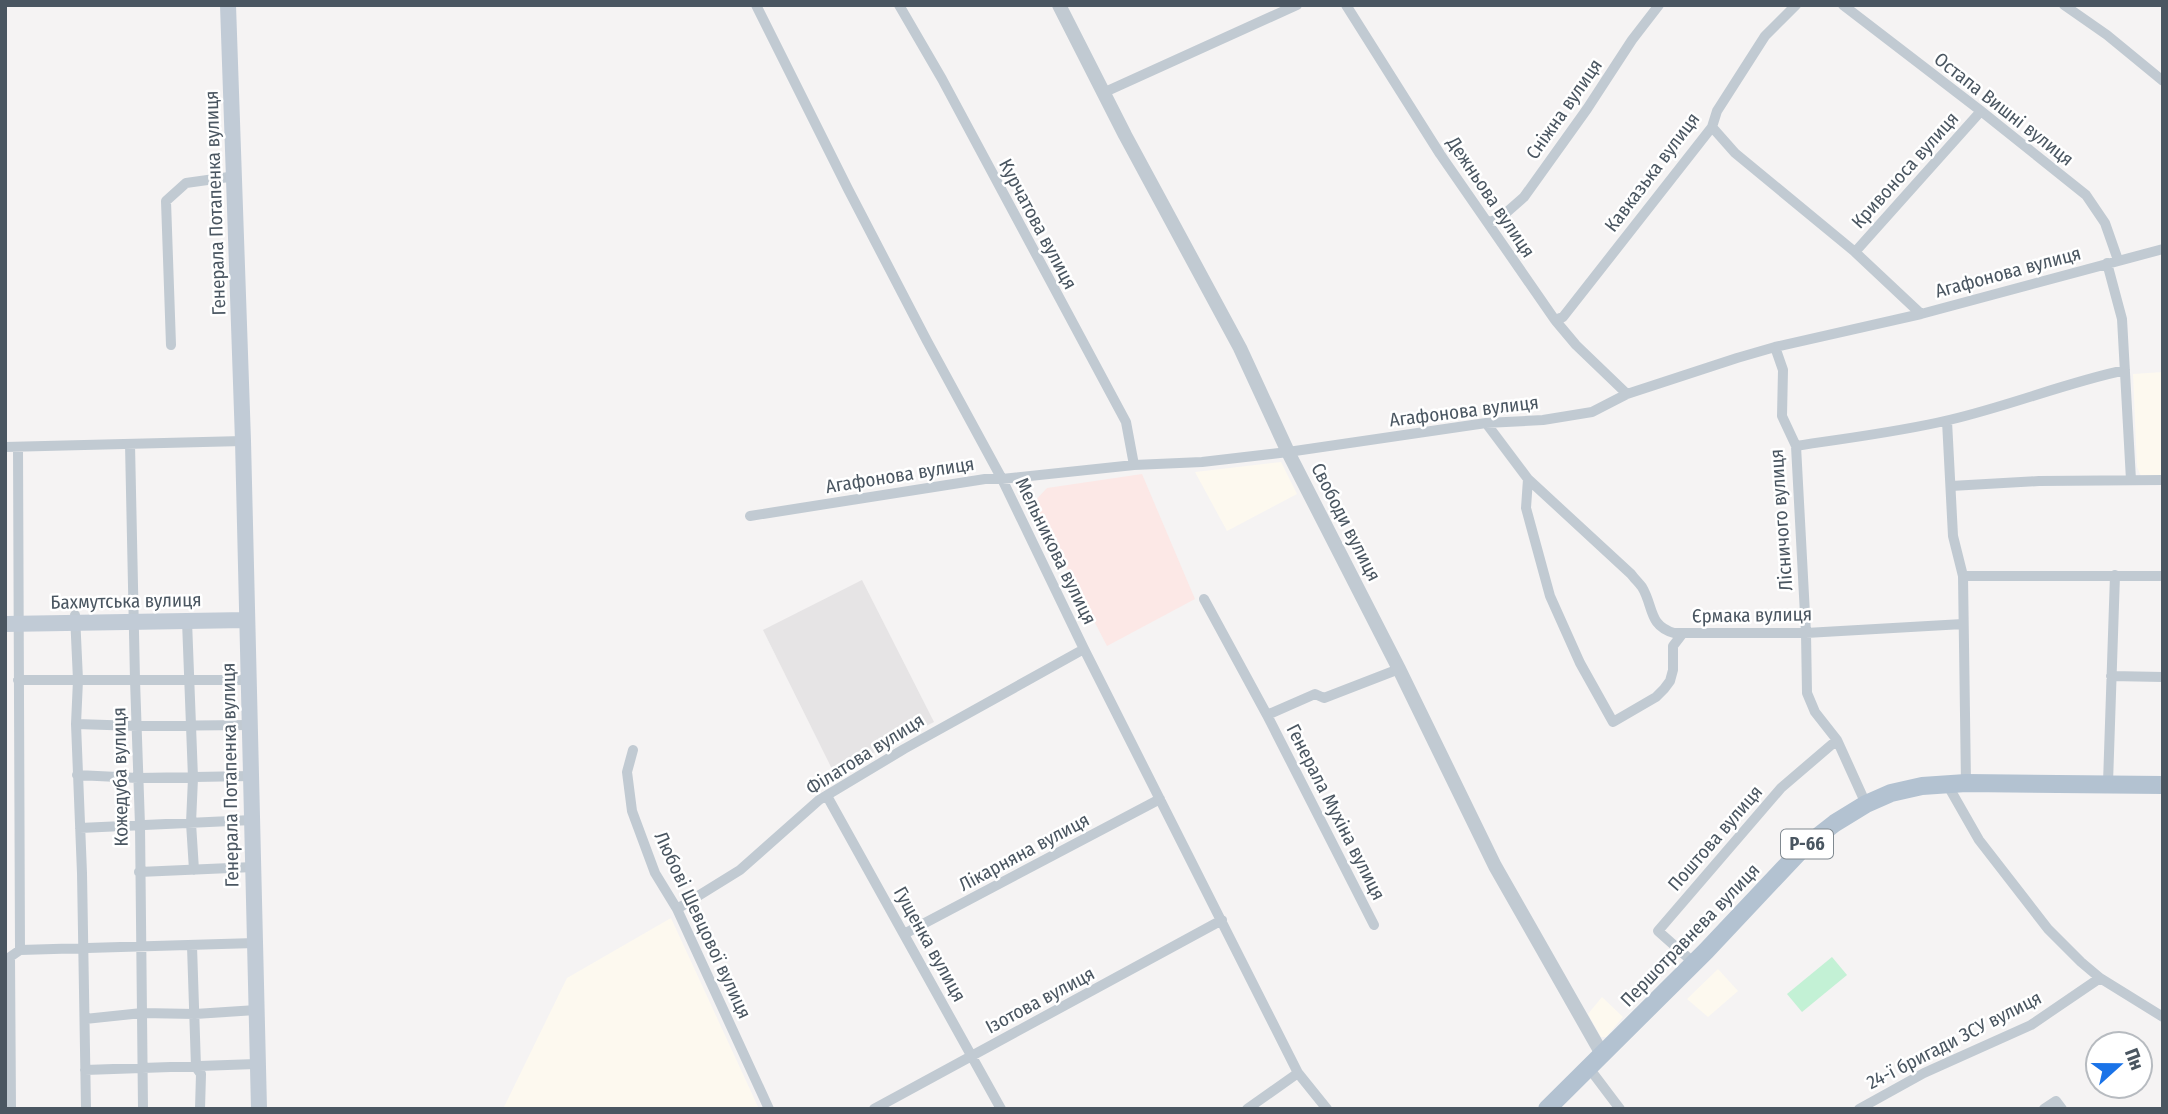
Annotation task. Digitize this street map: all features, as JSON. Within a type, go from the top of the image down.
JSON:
[{"type":"main road","name":"Генерала Потапенка вулиця","points":[[228,5],[236,176],[259,1109]]},
{"type":"main road","name":"Бахмутська вулиця","points":[[11,624],[75,619],[134,623],[247,620]]},
{"type":"main road","name":"Першотравнева вулиця","points":[[1547,1109],[1694,963],[1803,848],[1835,823],[1866,804],[1891,793],[1922,786],[1966,783],[2163,785]]},
{"type":"street","name":"Мельникова вулиця","points":[[756,5],[848,189],[1002,479],[1084,649],[1298,1073],[1327,1109]]},
{"type":"street","name":"Курчатова вулиця","points":[[899,5],[942,79],[1126,422],[1134,465]]},
{"type":"street","name":"Свободи вулиця","points":[[1059,5],[1125,135],[1240,348],[1288,452],[1595,1061]]},
{"type":"street","points":[[1105,92],[1297,5]]},
{"type":"street","name":"Дежньова вулиця","points":[[1346,5],[1440,154],[1555,320],[1576,345],[1627,394]]},
{"type":"street","name":"Сніжна вулиця","points":[[1488,222],[1499,219],[1524,197],[1659,5]]},
{"type":"street","name":"Кавказька вулиця","points":[[1555,320],[1563,317],[1712,127],[1717,111],[1765,36],[1796,5]]},
{"type":"street","name":"Остапа Вишні вулиця","points":[[1843,5],[2086,195],[2105,223],[2122,319],[2131,480]]},
{"type":"street","points":[[2064,5],[2107,34],[2163,81]]},
{"type":"street","name":"Кривоноса вулиця","points":[[1855,252],[1981,111]]},
{"type":"street","name":"Кривоноса вулиця","points":[[1712,127],[1735,152],[1855,252],[1921,314]]},
{"type":"street","points":[[171,345],[166,201],[186,183],[236,176]]},
{"type":"street","name":"Агафонова вулиця","points":[[750,516],[985,478],[1002,479],[1134,465],[1202,462],[1592,412],[1627,394],[1775,347],[1921,314],[2163,249]]},
{"type":"street","name":"Лісничого вулиця","points":[[1775,347],[1783,370],[1783,416],[1796,446],[1807,693],[1815,712],[1837,740],[1866,804]]},
{"type":"street","points":[[1796,446],[1947,421],[2125,370]]},
{"type":"street","points":[[1947,421],[1953,536],[1963,576],[1966,783]]},
{"type":"street","name":"Єрмака вулиця","points":[[1486,424],[1528,479],[1631,574],[1643,589],[1658,624],[1665,630],[1684,633],[1806,633],[1963,624]]},
{"type":"street","points":[[5,447],[243,441]]},
{"type":"street","name":"Кожедуба вулиця","points":[[130,444],[140,825],[143,1109]]},
{"type":"street","points":[[11,1109],[18,680],[11,624],[18,447]]},
{"type":"street","points":[[1528,479],[1526,508],[1550,596],[1580,663],[1613,722],[1656,697],[1664,689],[1673,670],[1673,646],[1684,633]]},
{"type":"street","points":[[1951,486],[2039,481],[2163,480]]},
{"type":"street","points":[[2108,783],[2115,575]]},
{"type":"street","points":[[1963,576],[2163,576]]},
{"type":"street","name":"Генерала Мухіна вулиця","points":[[1204,599],[1267,715],[1374,925]]},
{"type":"street","points":[[75,619],[86,1109]]},
{"type":"street","points":[[187,621],[194,870]]},
{"type":"street","name":"Філатова вулиця","points":[[677,909],[740,870],[819,800],[904,749],[1084,649]]},
{"type":"street","name":"Генерала Мухіна вулиця","points":[[1267,715],[1315,694],[1324,698],[1399,669]]},
{"type":"street","points":[[2111,676],[2163,677]]},
{"type":"street","points":[[18,680],[249,680]]},
{"type":"street","points":[[76,724],[250,725]]},
{"type":"street","name":"Поштова вулиця","points":[[1694,963],[1658,930],[1781,788],[1837,740]]},
{"type":"street","name":"Любові Шевцової вулиця","points":[[633,750],[627,772],[632,811],[655,873],[677,909],[769,1109]]},
{"type":"street","points":[[77,775],[138,778],[251,776]]},
{"type":"street","points":[[1947,785],[1979,841],[2048,929],[2100,978],[2163,1017]]},
{"type":"street","name":"Гущенка вулиця","points":[[827,796],[1001,1109]]},
{"type":"street","name":"Лікарняна вулиця","points":[[904,934],[1160,799]]},
{"type":"street","points":[[80,828],[252,820]]},
{"type":"street","points":[[139,872],[253,867]]},
{"type":"street","name":"Ізотова вулиця","points":[[874,1109],[1222,920]]},
{"type":"street","points":[[12,954],[141,945],[255,943]]},
{"type":"street","points":[[192,946],[196,1067],[201,1074],[200,1109]]},
{"type":"street","name":"24-ї бригади ЗСУ вулиця","points":[[1859,1109],[1924,1073],[2031,1025],[2100,978]]},
{"type":"street","points":[[85,1019],[142,1013],[195,1014],[257,1010]]},
{"type":"street","points":[[1595,1061],[1620,1109]]},
{"type":"street","points":[[85,1070],[258,1064]]},
{"type":"street","points":[[1247,1109],[1298,1073]]},
{"type":"street","points":[[2044,1109],[2056,1101],[2062,1109]]},
{"type":"shaded area","points":[[2163,372],[2163,477],[2141,476],[2137,467],[2133,374]]},
{"type":"shaded area","points":[[1281,462],[1297,494],[1227,531],[1195,472]]},
{"type":"shaded area","points":[[1142,474],[1195,599],[1107,646],[1033,503],[1047,488]]},
{"type":"shaded area","points":[[862,580],[934,722],[834,773],[763,630]]},
{"type":"shaded area","points":[[671,918],[759,1109],[503,1109],[567,978]]},
{"type":"shaded area","points":[[1718,969],[1738,991],[1708,1017],[1687,999]]},
{"type":"shaded area","points":[[1602,997],[1623,1017],[1606,1037],[1601,1037],[1588,1014]]},
{"type":"green space","points":[[1832,957],[1847,975],[1802,1012],[1787,994]]}]
